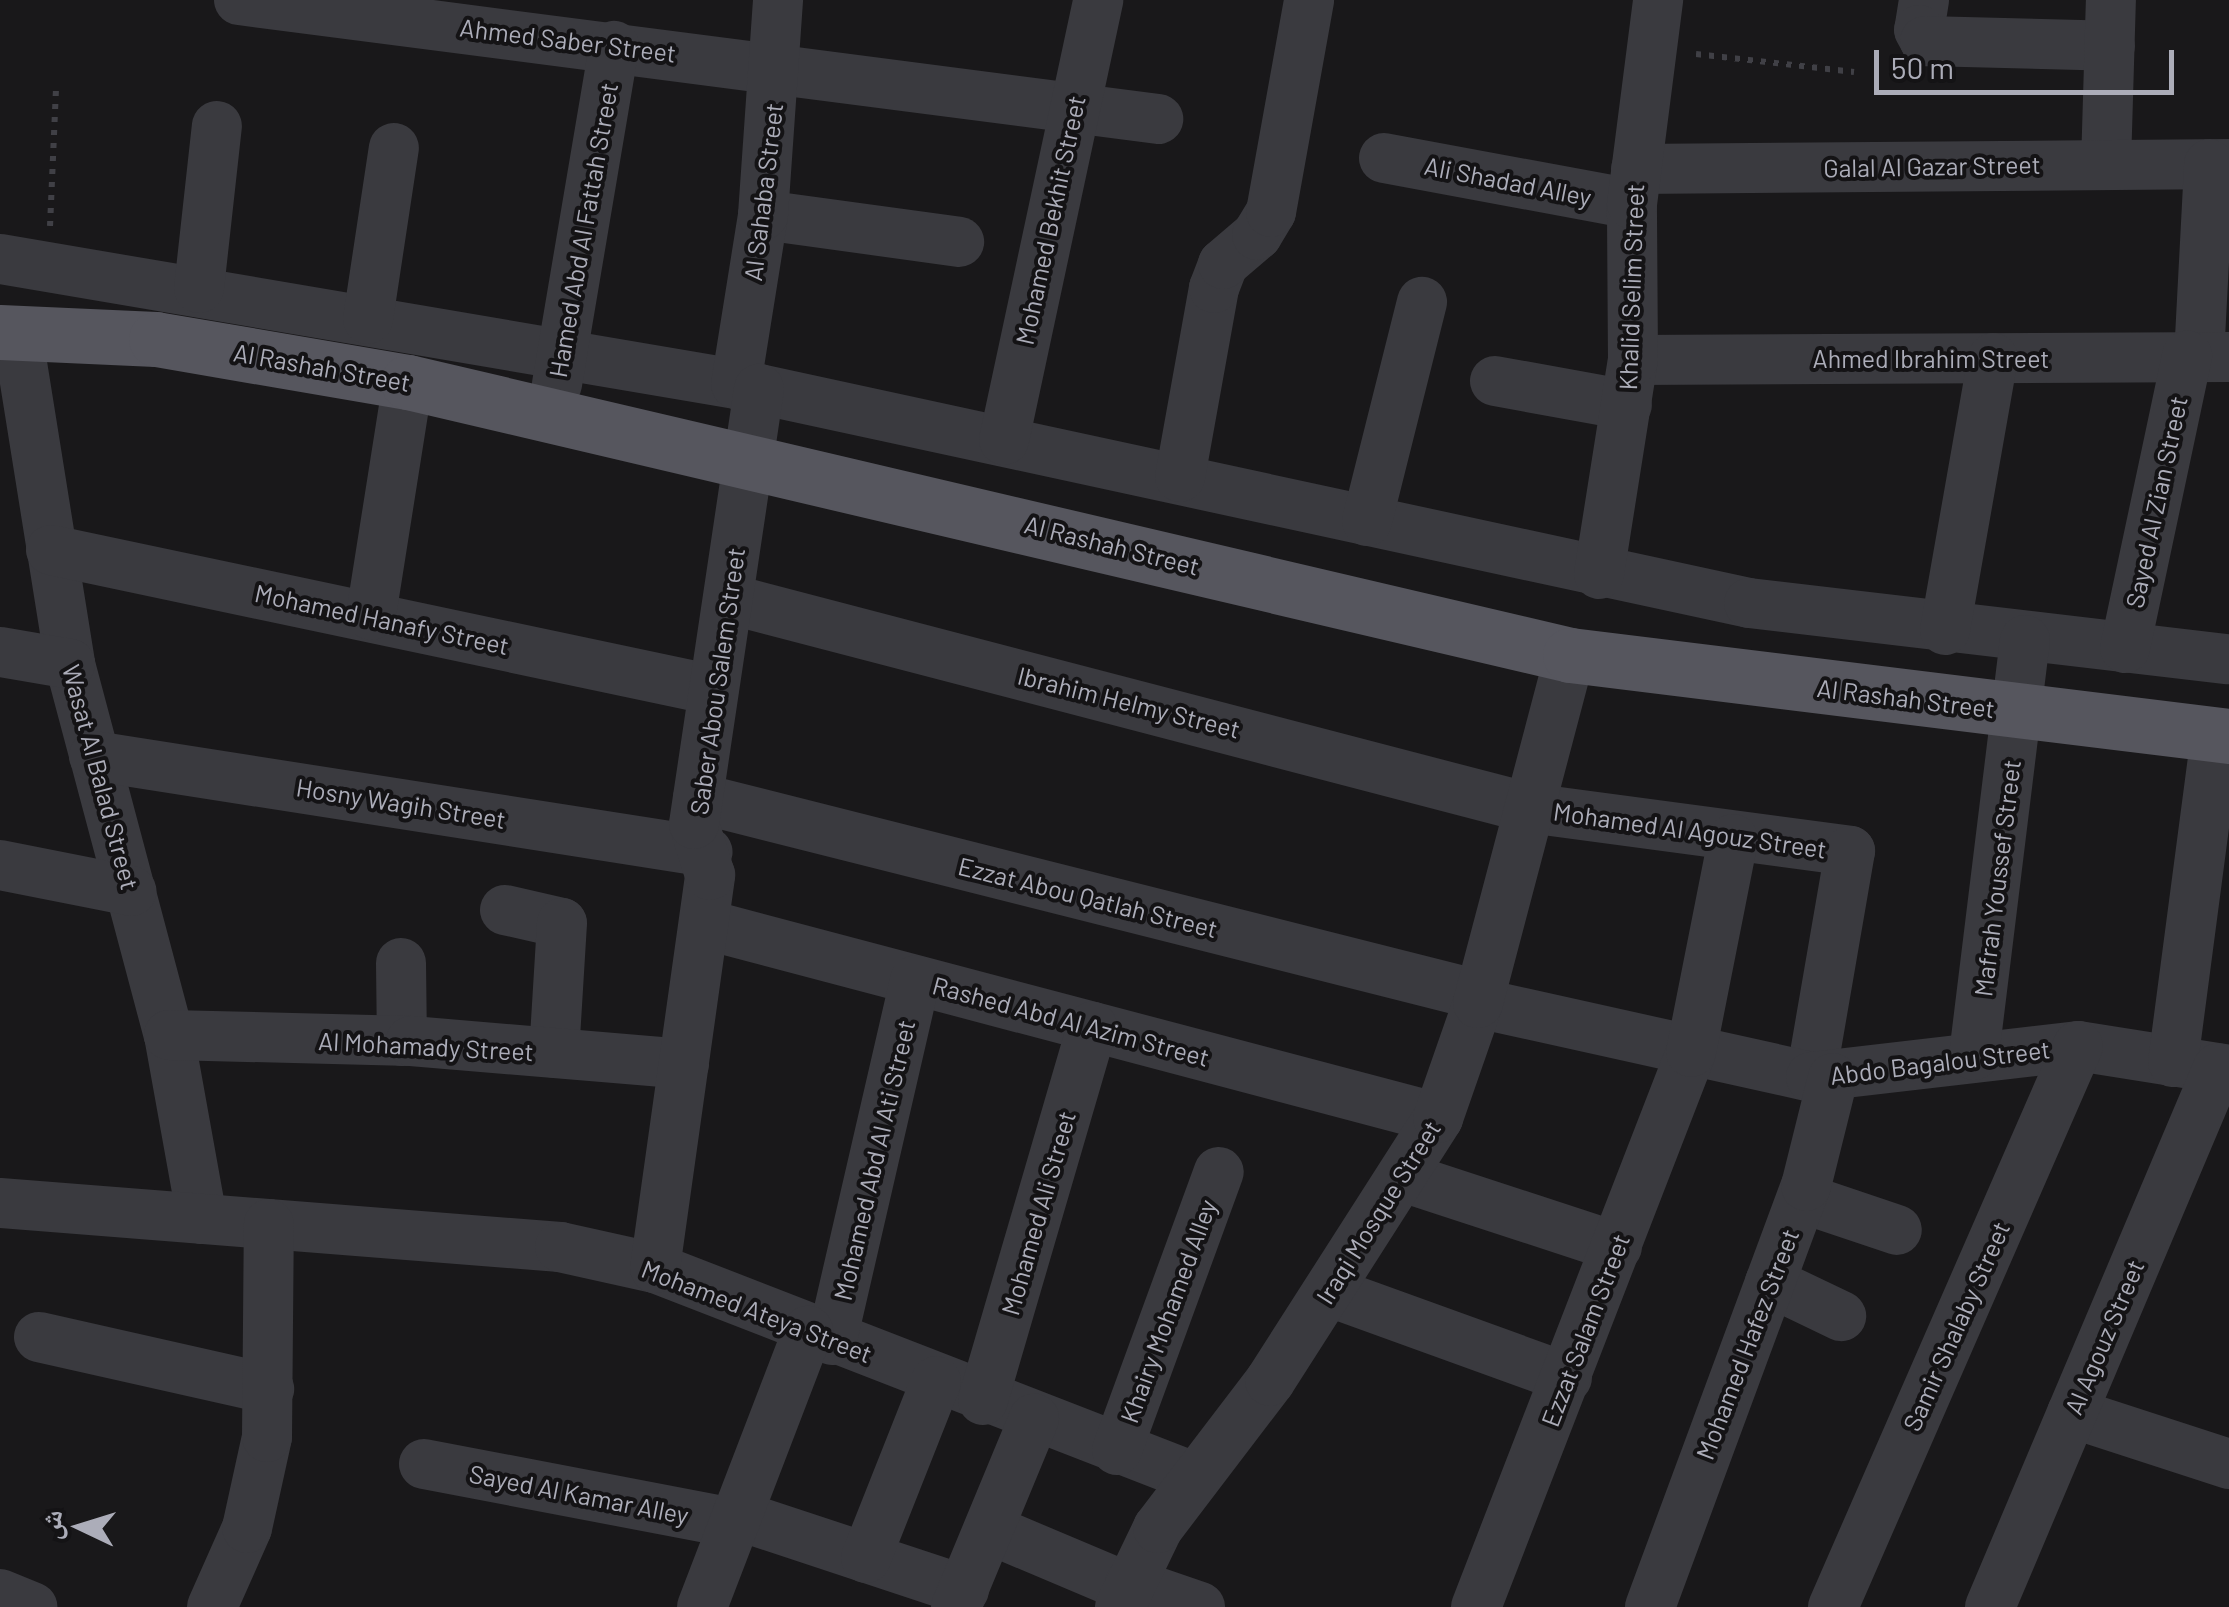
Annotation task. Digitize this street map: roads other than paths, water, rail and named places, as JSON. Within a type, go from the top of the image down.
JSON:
[{"type":"main road","name":"Al Rashah Street","points":[[8,332],[156,339],[408,382],[749,457],[1570,655],[2223,735]]},
{"type":"street","name":"Ahmed Saber Street","points":[[239,0],[777,66],[1158,119]]},
{"type":"street","name":"Al Sahaba Street","points":[[748,386],[777,66],[778,0]]},
{"type":"street","name":"Mohamed Bekhit Street","points":[[1004,440],[1098,0]]},
{"type":"street","points":[[1180,477],[1214,288],[1223,264],[1258,235],[1271,212],[1308,0]]},
{"type":"street","name":"Khalid Selim Street","points":[[1599,574],[1630,382],[1634,186],[1650,13]]},
{"type":"street","points":[[1921,15],[1925,41],[2110,23],[2106,165]]},
{"type":"street","name":"Hamed Abd Al Fattah Street","points":[[552,414],[614,46]]},
{"type":"street","points":[[199,288],[217,126]]},
{"type":"street","points":[[368,319],[394,148]]},
{"type":"street","name":"Ali Shadad Alley","points":[[1384,158],[1634,186]]},
{"type":"street","name":"Galal Al Gazar Street","points":[[1634,186],[2106,165],[2219,164]]},
{"type":"street","name":"Sayed Al Zian Street","points":[[2125,648],[2205,356],[2219,164]]},
{"type":"street","points":[[763,215],[959,242]]},
{"type":"street","points":[[0,260],[199,288],[748,386],[1180,477],[1599,574],[1945,630],[2229,659]]},
{"type":"street","points":[[1367,521],[1422,302]]},
{"type":"street","name":"Wasat Al Balad Street","points":[[8,332],[70,664],[169,1035],[202,1219]]},
{"type":"street","name":"Ahmed Ibrahim Street","points":[[1495,381],[1630,382],[1993,358],[2205,356]]},
{"type":"street","points":[[1945,630],[1993,358]]},
{"type":"street","points":[[371,616],[408,382]]},
{"type":"street","name":"Saber Abou Salem Street","points":[[654,1268],[704,924],[708,852],[694,824],[749,457],[748,386]]},
{"type":"street","name":"Mohamed Hanafy Street","points":[[51,550],[713,690]]},
{"type":"street","name":"Ibrahim Helmy Street","points":[[730,599],[1529,808]]},
{"type":"street","name":"Mafrah Youssef Street","points":[[1974,1055],[2025,640]]},
{"type":"street","points":[[0,652],[70,664]]},
{"type":"street","name":"Iraqi Mosque Street","points":[[1126,1593],[1158,1528],[1330,1292],[1438,1118],[1478,999],[1570,655]]},
{"type":"street","name":"Al Agouz Street","points":[[1990,1607],[2072,1412],[2207,1066],[2223,735]]},
{"type":"street","name":"Hosny Wagih Street","points":[[94,756],[708,852]]},
{"type":"street","name":"Ezzat Abou Qatlah Street","points":[[698,798],[1478,999]]},
{"type":"street","name":"Mohamed Al Agouz Street","points":[[1529,808],[1733,839],[1850,851]]},
{"type":"street","name":"Ezzat Salam Street","points":[[1476,1607],[1691,1052],[1733,839]]},
{"type":"street","name":"Mohamed Hafez Street","points":[[1650,1607],[1802,1198],[1822,1078],[1850,851]]},
{"type":"street","points":[[0,864],[131,891]]},
{"type":"street","points":[[505,910],[562,923],[554,1054]]},
{"type":"street","name":"Rashed Abd Al Azim Street","points":[[704,924],[1438,1118]]},
{"type":"street","points":[[400,963],[402,1041]]},
{"type":"street","name":"Mohamed Abd Al Ati Street","points":[[702,1607],[736,1519],[820,1335],[915,980]]},
{"type":"street","name":"Abdo Bagalou Street","points":[[1478,999],[1691,1052],[1822,1078],[1974,1055],[2078,1046],[2207,1066]]},
{"type":"street","name":"Mohamed Ali Street","points":[[983,1400],[1092,1027]]},
{"type":"street","name":"Al Mohamady Street","points":[[169,1035],[402,1041],[684,1064]]},
{"type":"street","name":"Samir Shalaby Street","points":[[1834,1607],[2078,1046]]},
{"type":"street","name":"Khairy Mohamed Alley","points":[[1117,1450],[1218,1172]]},
{"type":"street","points":[[1403,1177],[1617,1247]]},
{"type":"street","points":[[1802,1198],[1897,1230]]},
{"type":"street","name":"Mohamed Ateya Street","points":[[0,1203],[560,1247],[654,1268],[983,1400],[1196,1478]]},
{"type":"street","points":[[212,1607],[247,1528],[267,1437],[269,1224]]},
{"type":"street","points":[[1770,1282],[1841,1316]]},
{"type":"street","points":[[1330,1292],[1567,1378]]},
{"type":"street","points":[[39,1337],[268,1388]]},
{"type":"street","points":[[866,1558],[936,1381]]},
{"type":"street","points":[[2072,1412],[2224,1448]]},
{"type":"street","points":[[960,1598],[1034,1419]]},
{"type":"street","name":"Sayed Al Kamar Alley","points":[[424,1464],[736,1519],[866,1558],[960,1598]]},
{"type":"street","points":[[989,1529],[1126,1593],[1200,1607]]},
{"type":"street","points":[[0,1594],[34,1607]]}]
